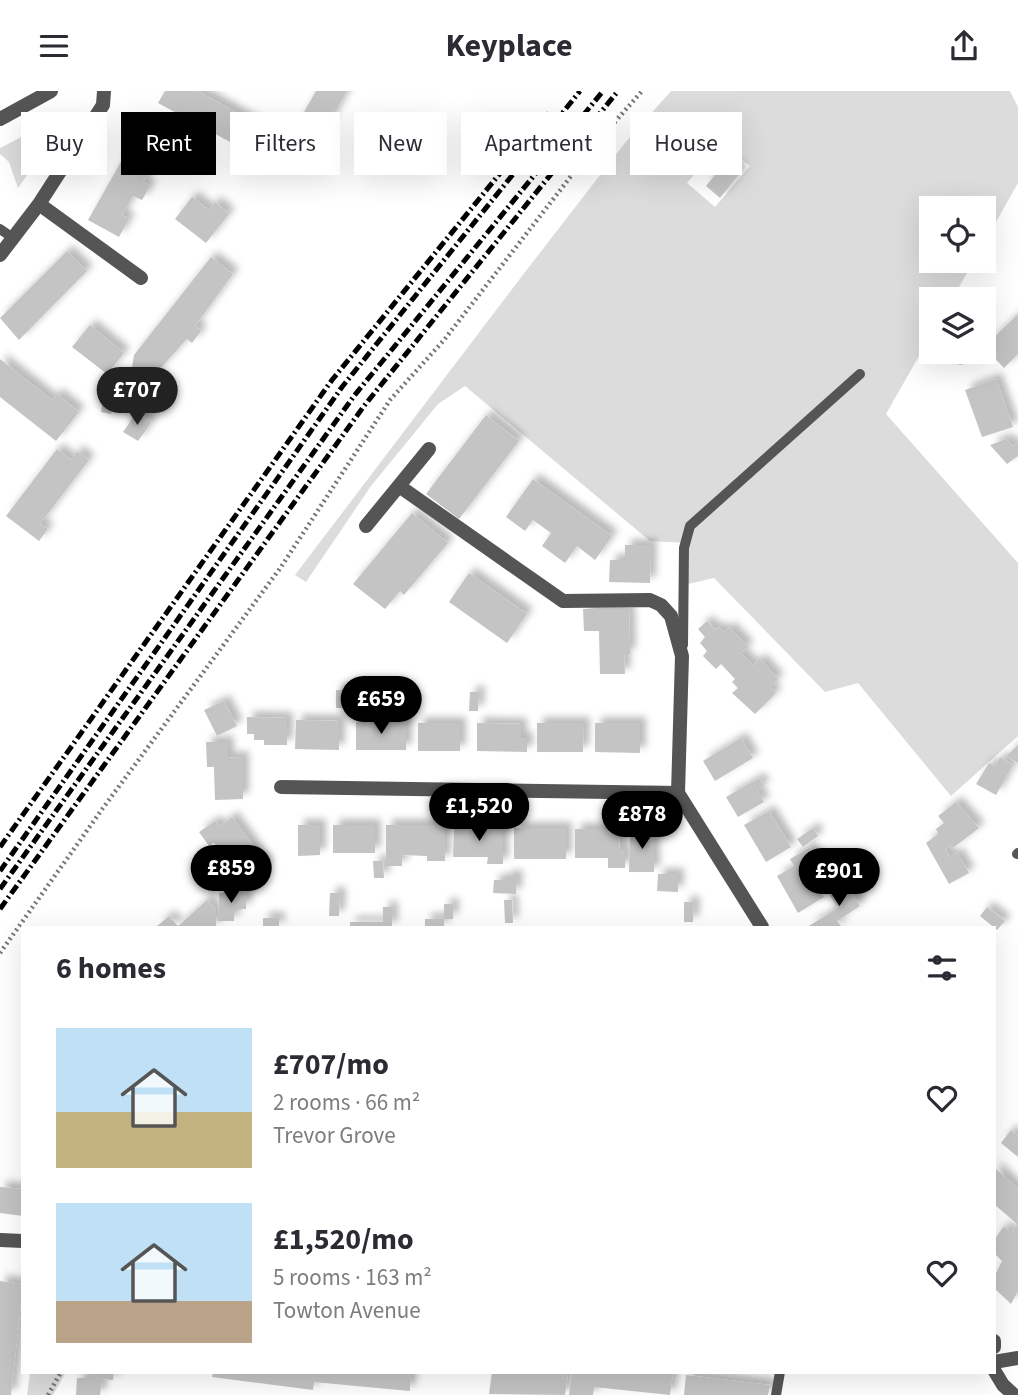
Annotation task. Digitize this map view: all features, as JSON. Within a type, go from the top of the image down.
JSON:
[{"type":"street","points":[[0,119],[51,91]]},
{"type":"street","points":[[0,255],[39,204],[103,105],[104,91]]},
{"type":"street","points":[[39,204],[141,278]]},
{"type":"street","points":[[366,526],[429,449]]},
{"type":"street","points":[[399,486],[563,601],[650,600],[662,605],[671,616],[682,656],[678,793],[761,926]]},
{"type":"street","points":[[281,787],[678,793]]},
{"type":"street","points":[[0,1240],[21,1241]]},
{"type":"street","points":[[996,1362],[1018,1358]]},
{"type":"street","points":[[996,1373],[1014,1395]]},
{"type":"lane","points":[[0,229],[13,238]]},
{"type":"lane","points":[[682,656],[684,548],[690,526],[859,374]]},
{"type":"lane","points":[[776,1395],[780,1374]]},
{"type":"path","points":[[0,953],[281,567],[390,400],[444,339],[599,140],[642,91]]},
{"type":"path","points":[[48,1395],[60,1374]]},
{"type":"shaded area","points":[[671,91],[1010,91],[1018,107],[1018,183],[996,222],[996,196],[919,196],[919,273],[967,273],[959,287],[919,287],[919,356],[886,414],[1018,563],[1018,736],[951,796],[858,683],[825,692],[714,578],[688,584],[689,543],[650,541],[465,386],[438,404],[371,486],[306,582],[295,575],[600,175],[616,175],[616,154],[630,137],[630,175],[694,175],[687,183],[715,207],[750,166],[742,160],[742,112],[652,112]]},
{"type":"shaded area","points":[[21,137],[21,175],[27,175],[18,188],[9,162],[0,154],[0,148]]},
{"type":"shaded area","points":[[30,1374],[65,1374],[53,1395],[27,1395]]},
{"type":"building","points":[[165,91],[198,91],[235,112],[230,112],[230,142],[216,134],[216,112],[175,112],[158,103]]},
{"type":"building","points":[[316,91],[347,91],[335,112],[304,112]]},
{"type":"building","points":[[121,162],[121,175],[147,175],[143,182],[150,186],[142,200],[133,196],[122,215],[129,219],[119,237],[88,220]]},
{"type":"building","points":[[715,175],[739,175],[720,198],[706,186]]},
{"type":"building","points":[[192,197],[209,210],[215,202],[229,214],[206,243],[175,219]]},
{"type":"building","points":[[67,251],[87,271],[19,340],[0,318]]},
{"type":"building","points":[[211,257],[233,274],[195,326],[201,331],[192,343],[187,339],[145,385],[131,375],[134,355]]},
{"type":"building","points":[[1018,314],[1018,354],[1004,368],[996,360],[996,335]]},
{"type":"building","points":[[90,325],[124,353],[107,374],[72,347]]},
{"type":"building","points":[[0,359],[52,400],[57,394],[79,412],[56,441],[0,397]]},
{"type":"building","points":[[996,379],[1013,427],[982,437],[965,390]]},
{"type":"building","points":[[104,394],[114,396],[111,414],[101,412]]},
{"type":"building","points":[[137,412],[152,422],[138,441],[123,432]]},
{"type":"building","points":[[486,415],[519,441],[459,519],[426,494]]},
{"type":"building","points":[[1006,439],[1013,446],[1018,441],[1018,456],[1007,464],[990,445]]},
{"type":"building","points":[[57,449],[71,460],[77,451],[89,460],[40,524],[48,529],[39,541],[6,516]]},
{"type":"building","points":[[533,479],[612,536],[595,560],[577,546],[565,563],[542,546],[551,533],[533,520],[525,531],[506,517]]},
{"type":"building","points":[[412,513],[448,543],[404,595],[400,591],[385,609],[353,584]]},
{"type":"building","points":[[625,545],[651,545],[650,583],[609,582],[610,560],[625,560]]},
{"type":"building","points":[[469,573],[527,614],[507,643],[449,602]]},
{"type":"building","points":[[583,609],[629,609],[630,654],[624,654],[625,674],[600,674],[599,631],[584,631]]},
{"type":"building","points":[[707,621],[715,630],[719,627],[724,632],[729,627],[748,647],[741,653],[753,665],[760,659],[778,679],[770,687],[776,693],[755,714],[732,693],[738,688],[732,682],[735,679],[721,664],[716,669],[703,656],[707,651],[700,643],[705,637],[698,629]]},
{"type":"building","points":[[336,690],[346,690],[346,708],[336,708]]},
{"type":"building","points":[[470,692],[479,692],[478,711],[469,711]]},
{"type":"building","points":[[224,701],[237,726],[217,736],[204,710]]},
{"type":"building","points":[[247,717],[287,718],[287,745],[264,745],[264,740],[254,740],[254,734],[247,734]]},
{"type":"building","points":[[296,720],[339,721],[339,750],[295,749]]},
{"type":"building","points":[[356,722],[406,722],[406,750],[356,750]]},
{"type":"building","points":[[418,723],[460,723],[460,751],[418,751]]},
{"type":"building","points":[[477,723],[521,724],[521,738],[527,738],[527,752],[477,751]]},
{"type":"building","points":[[537,723],[584,723],[583,752],[537,752]]},
{"type":"building","points":[[595,723],[640,723],[640,753],[595,752]]},
{"type":"building","points":[[741,738],[753,758],[715,781],[703,761]]},
{"type":"building","points":[[206,742],[228,742],[228,758],[243,757],[243,799],[215,800],[214,767],[207,767]]},
{"type":"building","points":[[1018,745],[1018,763],[1006,756]]},
{"type":"building","points":[[1000,757],[1013,765],[996,795],[976,784],[989,763],[995,766]]},
{"type":"building","points":[[759,778],[764,786],[757,790],[764,802],[738,817],[726,797]]},
{"type":"building","points":[[956,802],[979,828],[953,848],[950,845],[945,849],[950,857],[957,853],[969,873],[949,884],[926,843],[938,834],[936,829],[944,823],[938,816]]},
{"type":"building","points":[[769,811],[791,847],[766,862],[744,825]]},
{"type":"building","points":[[232,817],[268,866],[243,884],[214,843],[209,846],[199,832],[215,821],[219,827]]},
{"type":"building","points":[[298,825],[320,825],[320,855],[298,856]]},
{"type":"building","points":[[333,825],[375,825],[375,853],[333,853]]},
{"type":"building","points":[[386,825],[445,825],[445,861],[427,861],[427,856],[402,855],[402,866],[386,866]]},
{"type":"building","points":[[454,827],[503,827],[503,864],[487,864],[488,857],[453,857]]},
{"type":"building","points":[[514,828],[566,828],[566,859],[514,859]]},
{"type":"building","points":[[813,828],[818,836],[803,847],[797,839]]},
{"type":"building","points":[[575,829],[620,829],[619,849],[625,849],[625,868],[608,868],[608,858],[575,858]]},
{"type":"building","points":[[630,829],[654,829],[654,872],[629,872]]},
{"type":"building","points":[[810,847],[824,871],[812,878],[824,897],[798,913],[777,876],[794,866],[790,859]]},
{"type":"building","points":[[373,861],[383,861],[384,878],[374,878]]},
{"type":"building","points":[[658,874],[678,874],[678,892],[657,891]]},
{"type":"building","points":[[506,876],[517,876],[516,894],[493,893],[494,880],[506,880]]},
{"type":"building","points":[[845,883],[860,906],[837,921],[841,926],[809,926],[838,908],[829,894]]},
{"type":"building","points":[[219,893],[246,893],[246,909],[235,909],[234,921],[218,921]]},
{"type":"building","points":[[330,893],[340,893],[339,916],[329,916]]},
{"type":"building","points":[[207,900],[216,910],[216,926],[178,926]]},
{"type":"building","points":[[504,900],[512,900],[513,923],[505,923]]},
{"type":"building","points":[[684,902],[694,902],[693,922],[684,922]]},
{"type":"building","points":[[444,904],[453,904],[453,919],[444,919]]},
{"type":"building","points":[[383,907],[392,907],[392,926],[350,926],[350,922],[383,922]]},
{"type":"building","points":[[987,907],[1005,921],[997,930],[996,926],[980,916]]},
{"type":"building","points":[[169,916],[178,926],[157,926]]},
{"type":"building","points":[[263,918],[279,918],[279,926],[263,926]]},
{"type":"building","points":[[425,919],[444,919],[444,926],[425,926]]},
{"type":"building","points":[[1011,1130],[1018,1136],[1018,1157],[1001,1143]]},
{"type":"building","points":[[996,1169],[1018,1189],[1018,1291],[1011,1304],[996,1290],[996,1273],[1002,1261],[996,1255],[996,1237],[1004,1226],[1011,1233],[1017,1224],[996,1206]]},
{"type":"building","points":[[0,1187],[21,1189],[21,1216],[0,1213]]},
{"type":"building","points":[[0,1281],[21,1284],[21,1302],[11,1395],[0,1395]]},
{"type":"building","points":[[89,1374],[114,1374],[113,1380],[102,1379],[100,1395],[76,1395],[77,1378],[89,1378]]},
{"type":"building","points":[[213,1374],[411,1374],[410,1391],[314,1382],[313,1390],[212,1377]]},
{"type":"building","points":[[492,1374],[568,1374],[565,1395],[489,1394]]},
{"type":"building","points":[[572,1374],[673,1374],[670,1395],[594,1387],[593,1395],[569,1395]]},
{"type":"building","points":[[686,1375],[770,1385],[768,1395],[684,1395]]},
{"type":"railway","points":[[0,871],[342,387],[580,91]]},
{"type":"railway","points":[[0,889],[354,396],[603,91]]},
{"type":"railway","points":[[0,909],[364,406],[618,91]]},
{"type":"railway","points":[[0,847],[332,380],[499,175]]}]
